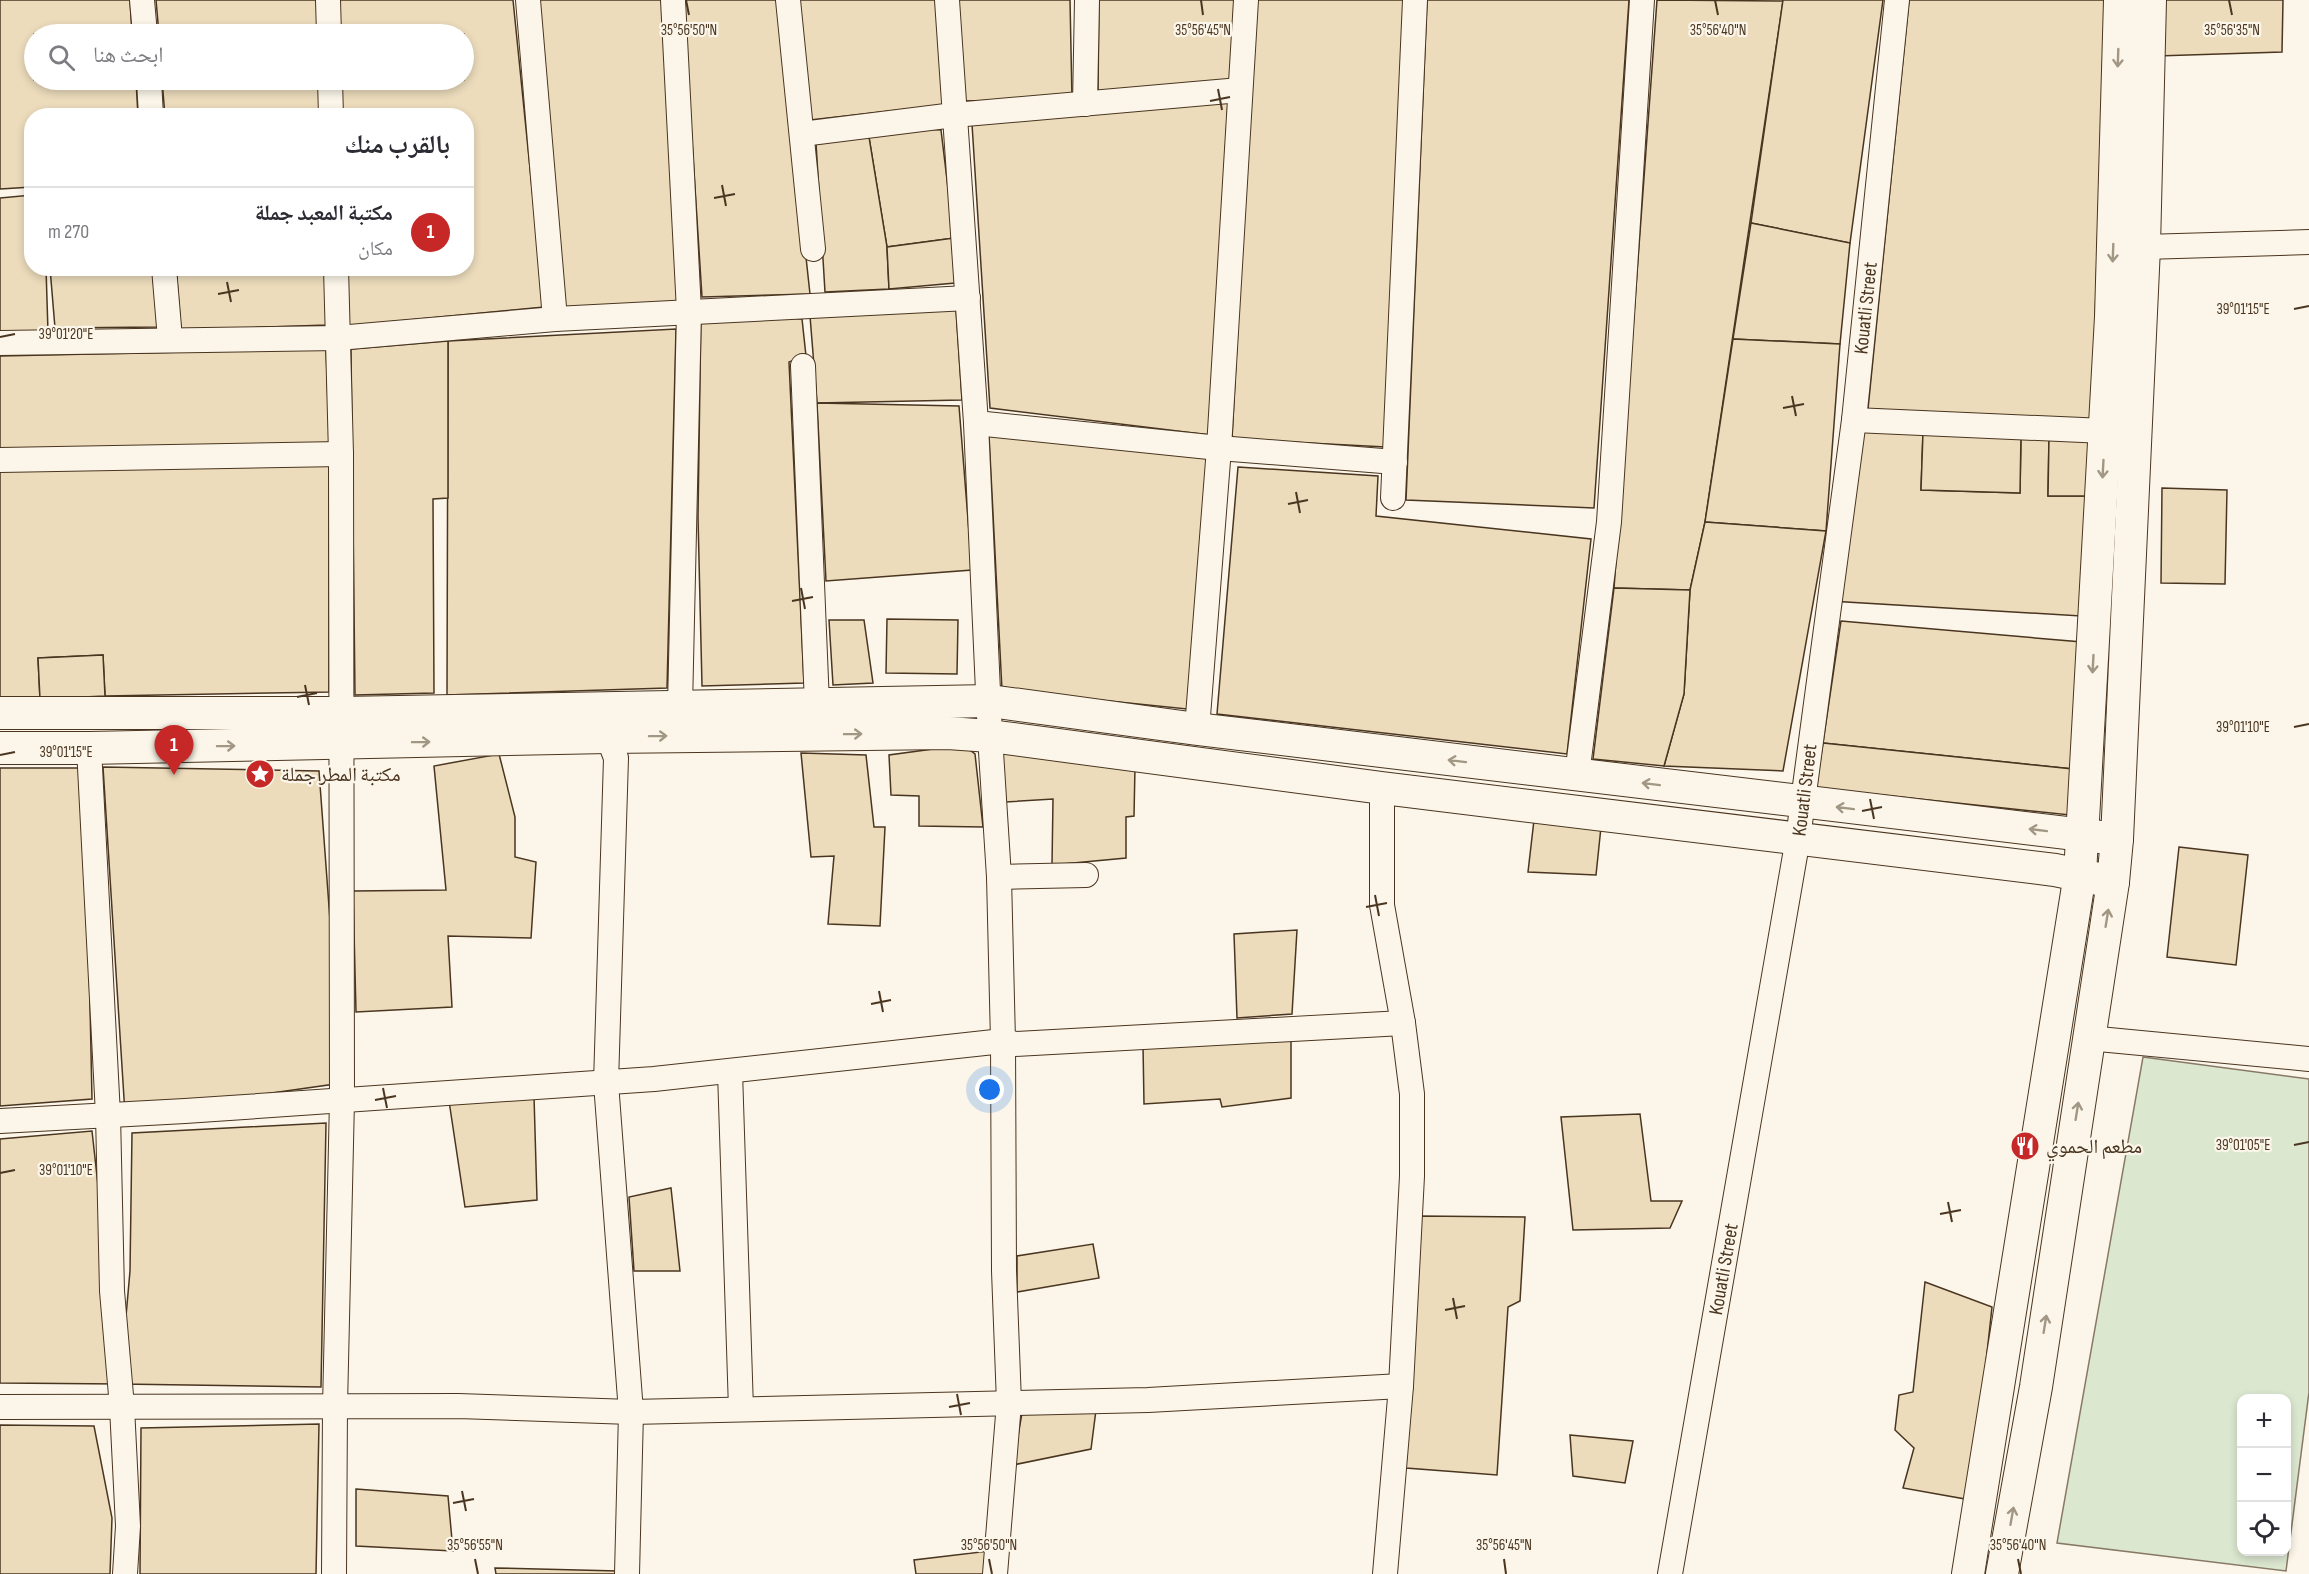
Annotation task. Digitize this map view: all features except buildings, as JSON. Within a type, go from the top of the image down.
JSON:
[{"type":"main road","points":[[1968,1574],[2080,874],[2084,835],[2111,317],[2120,0]]},
{"type":"main road","points":[[2002,1574],[2036,1387],[2113,882],[2117,839],[2144,247],[2150,0]]},
{"type":"main road","points":[[0,713],[342,712],[990,701],[1197,729],[2117,839]]},
{"type":"main road","points":[[0,748],[608,736],[936,733],[990,736],[1382,788],[2080,874],[2113,882]]},
{"type":"street","points":[[142,0],[144,24]]},
{"type":"street","points":[[328,0],[329,24]]},
{"type":"street","points":[[528,0],[555,319]]},
{"type":"street","points":[[673,0],[689,311],[680,707]]},
{"type":"street","points":[[788,0],[813,249]]},
{"type":"street","points":[[947,0],[968,298],[999,877],[1003,1041],[1004,1271],[1009,1403],[995,1574]]},
{"type":"street","points":[[1085,104],[1087,0]]},
{"type":"street","points":[[1197,729],[1219,448],[1246,0]]},
{"type":"street","points":[[1393,498],[1414,0]]},
{"type":"street","points":[[1577,775],[1609,522],[1642,0]]},
{"type":"street","name":"Kouatli Street","points":[[1670,1574],[1798,838],[1854,420],[1897,0]]},
{"type":"street","points":[[149,90],[150,108]]},
{"type":"street","points":[[331,90],[332,108]]},
{"type":"street","points":[[802,134],[954,115],[1240,90]]},
{"type":"street","points":[[2144,247],[2309,242]]},
{"type":"street","points":[[165,276],[170,339]]},
{"type":"street","points":[[334,1574],[335,1407],[342,1100],[341,454],[336,276]]},
{"type":"street","points":[[0,343],[338,338],[555,319],[968,298]]},
{"type":"street","points":[[803,366],[817,704]]},
{"type":"street","points":[[1854,420],[2105,431]]},
{"type":"street","points":[[975,423],[1219,448],[1395,462]]},
{"type":"street","points":[[0,460],[341,454]]},
{"type":"street","points":[[608,736],[616,758],[606,1083],[631,1412],[627,1574]]},
{"type":"street","points":[[89,748],[108,1115],[112,1291],[122,1407],[128,1526],[125,1574]]},
{"type":"street","points":[[1382,788],[1382,905],[1403,1023],[1412,1094],[1412,1176],[1401,1386],[1384,1574]]},
{"type":"street","points":[[999,877],[1086,875]]},
{"type":"street","points":[[0,1120],[606,1083],[730,1072],[1003,1041],[1015,1044],[1403,1023]]},
{"type":"street","points":[[2088,1038],[2309,1059]]},
{"type":"street","points":[[730,1072],[741,1409]]},
{"type":"street","points":[[0,1407],[458,1406],[631,1412],[1148,1400],[1401,1386]]},
{"type":"green space","points":[[2143,1057],[2309,1079],[2309,1392],[2291,1532],[2291,1394],[2237,1394],[2237,1556],[2288,1556],[2286,1571],[2057,1543]]},
{"type":"place","name":"مكتبة المطر جملة","points":[[260,774]]},
{"type":"place","name":"مكتبة المعبد جملة","points":[[174,775]]},
{"type":"place","name":"مطعم الحموي","points":[[2025,1146]]}]
